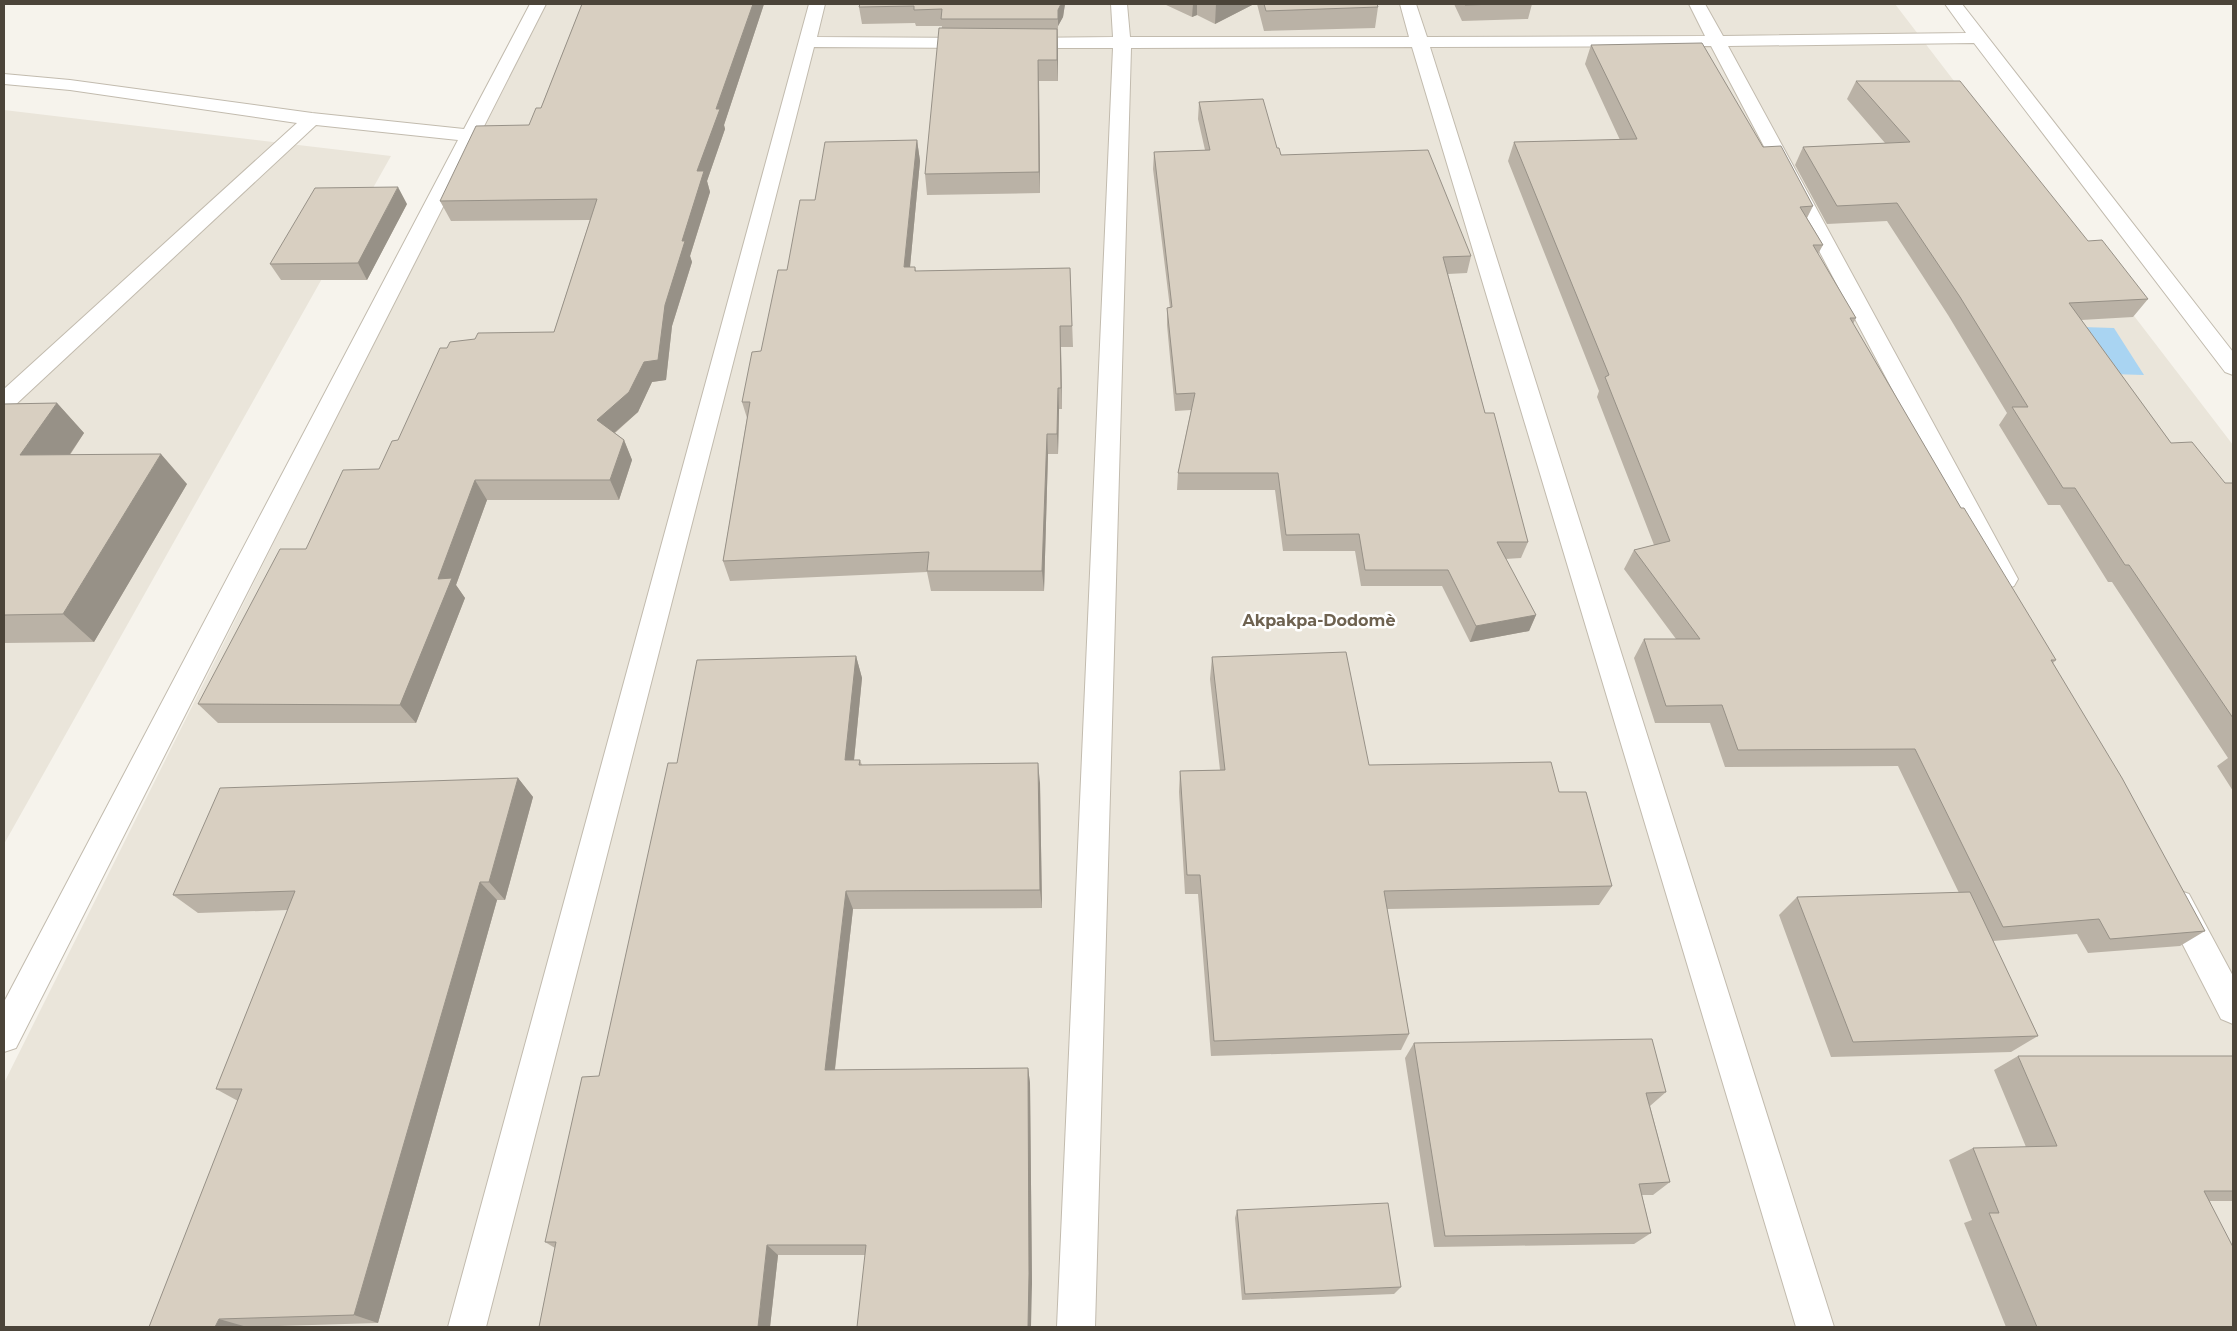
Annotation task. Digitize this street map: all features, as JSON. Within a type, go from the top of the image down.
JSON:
[{"type":"street","points":[[4,1036],[538,4]]},
{"type":"street","points":[[467,1327],[817,4]]},
{"type":"street","points":[[1076,1327],[1122,44],[1119,4]]},
{"type":"street","points":[[1408,4],[1815,1327]]},
{"type":"street","points":[[1697,4],[1719,41],[2013,595]]},
{"type":"street","points":[[1953,4],[2233,367]]},
{"type":"street","points":[[808,42],[1122,44],[1980,38]]},
{"type":"street","points":[[5,80],[70,85],[312,119],[470,135]]},
{"type":"street","points":[[4,402],[312,119]]},
{"type":"street","points":[[2168,885],[2233,1008]]},
{"type":"shaded area","points":[[543,4],[1895,4],[2233,445],[2233,1327],[4,1327],[4,1083]]},
{"type":"shaded area","points":[[4,110],[391,156],[4,844]]},
{"type":"water","points":[[2082,327],[2114,328],[2144,375],[2111,374]]},
{"type":"building","points":[[582,4],[753,4],[716,109],[720,109],[697,171],[704,171],[682,241],[685,241],[665,305],[658,360],[644,362],[629,392],[597,420],[624,440],[610,480],[475,480],[438,579],[452,578],[400,705],[198,704],[280,549],[306,549],[343,470],[379,469],[392,441],[398,440],[440,348],[447,348],[450,342],[475,339],[478,333],[554,332],[597,199],[440,201],[476,126],[529,125],[536,108],[541,108]]},
{"type":"building","points":[[860,4],[1061,4],[1058,10],[1058,19],[941,19],[942,9],[914,10],[914,6],[859,7]]},
{"type":"building","points":[[1264,4],[1377,4],[1378,7],[1266,11]]},
{"type":"building","points":[[1465,4],[1498,4],[1465,5]]},
{"type":"building","points":[[939,28],[1057,29],[1057,60],[1038,60],[1039,172],[925,174]]},
{"type":"building","points":[[1702,43],[1763,147],[1781,146],[1813,206],[1800,207],[1823,245],[1813,245],[1856,318],[1850,318],[1961,508],[1964,508],[2056,660],[2051,660],[2122,778],[2205,931],[2110,939],[2099,919],[2003,927],[1915,749],[1738,750],[1722,705],[1666,706],[1644,639],[1700,639],[1634,550],[1670,541],[1605,377],[1609,375],[1514,142],[1637,139],[1591,45]]},
{"type":"building","points":[[1856,81],[1960,81],[2088,241],[2102,240],[2148,299],[2069,303],[2171,443],[2192,442],[2225,483],[2233,483],[2233,718],[2129,565],[2125,565],[2075,488],[2063,488],[2012,407],[2028,407],[1960,297],[1897,203],[1837,206],[1803,147],[1910,142]]},
{"type":"building","points":[[1263,99],[1277,148],[1279,148],[1281,155],[1428,150],[1471,256],[1443,257],[1485,413],[1494,413],[1528,542],[1497,542],[1536,615],[1476,626],[1448,570],[1365,570],[1359,534],[1286,535],[1278,473],[1178,473],[1195,393],[1176,394],[1167,308],[1172,307],[1154,152],[1210,150],[1199,102]]},
{"type":"building","points":[[917,140],[904,267],[915,267],[915,271],[1070,268],[1072,326],[1060,326],[1061,388],[1058,388],[1057,434],[1047,434],[1042,571],[927,571],[929,552],[723,561],[750,402],[742,402],[752,352],[761,351],[778,270],[787,270],[800,200],[815,200],[825,142]]},
{"type":"building","points":[[398,187],[358,263],[270,264],[315,188]]},
{"type":"building","points":[[57,403],[20,455],[161,454],[63,614],[4,615],[4,404]]},
{"type":"building","points":[[1346,652],[1369,765],[1551,762],[1559,792],[1586,792],[1612,886],[1384,891],[1409,1034],[1214,1041],[1200,875],[1187,875],[1180,771],[1225,770],[1212,657]]},
{"type":"building","points":[[856,656],[845,760],[860,760],[859,765],[1038,763],[1040,890],[846,891],[825,1070],[1028,1068],[1028,1327],[857,1327],[866,1245],[767,1245],[758,1327],[539,1327],[556,1242],[545,1242],[582,1077],[599,1076],[668,763],[677,763],[697,660]]},
{"type":"building","points":[[518,778],[489,882],[480,882],[354,1315],[219,1319],[215,1327],[149,1327],[242,1089],[216,1089],[295,891],[173,895],[220,788]]},
{"type":"building","points":[[1970,892],[2038,1036],[1853,1042],[1797,897]]},
{"type":"building","points":[[1652,1039],[1666,1092],[1646,1093],[1670,1182],[1639,1184],[1651,1233],[1445,1236],[1414,1043]]},
{"type":"building","points":[[2018,1056],[2233,1056],[2233,1191],[2204,1191],[2233,1247],[2233,1327],[2037,1327],[1989,1213],[1999,1213],[1973,1148],[2057,1146]]},
{"type":"building","points":[[1388,1203],[1401,1287],[1245,1294],[1237,1210]]},
{"type":"district","name":"Akpakpa-Dodomè","points":[[1319,620]]}]
